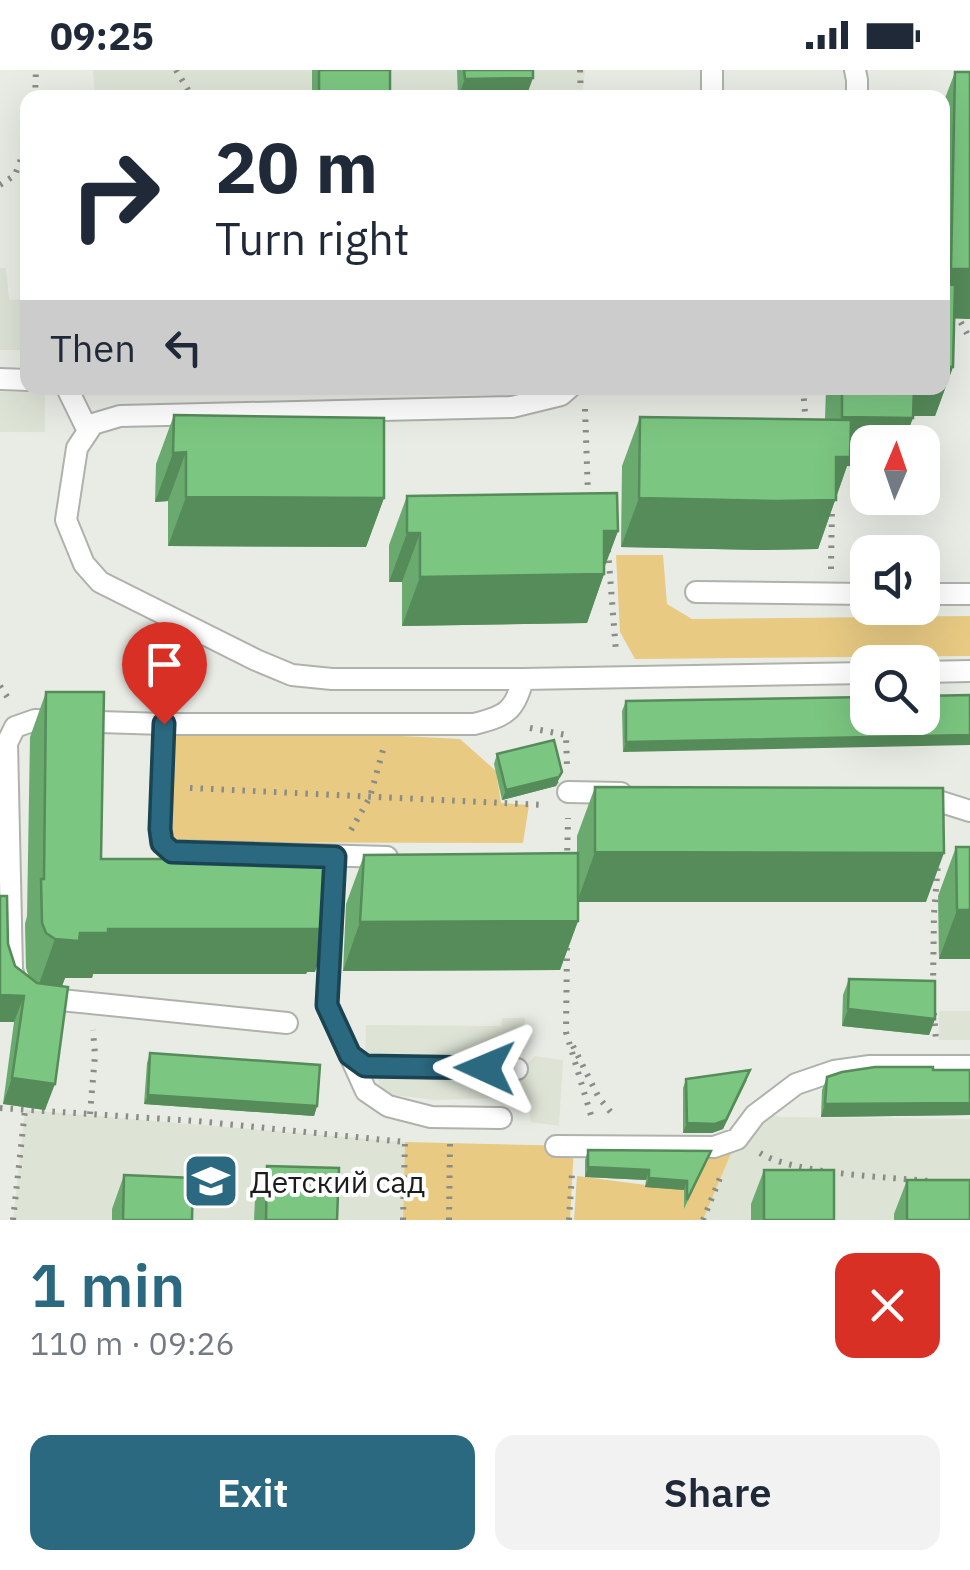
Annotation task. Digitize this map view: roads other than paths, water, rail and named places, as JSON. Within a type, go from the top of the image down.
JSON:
[{"type":"lane","points":[[70,395],[88,431]]},
{"type":"lane","points":[[561,395],[512,407],[120,416],[93,424],[77,448],[66,520],[84,564],[100,582],[292,675],[332,679],[523,679],[850,673]]},
{"type":"lane","points":[[696,592],[850,594]]},
{"type":"lane","points":[[940,594],[970,594]]},
{"type":"lane","points":[[940,672],[970,671]]},
{"type":"lane","points":[[287,1024],[34,997],[18,988],[12,970],[7,743],[15,726],[35,720],[474,724],[500,718],[518,702],[523,679]]},
{"type":"lane","points":[[164,724],[160,829],[162,843],[172,852],[408,857]]},
{"type":"lane","points":[[568,792],[645,794]]},
{"type":"lane","points":[[897,800],[936,800],[970,811]]},
{"type":"lane","points":[[335,857],[327,1005],[366,1091],[388,1106],[431,1117],[500,1118]]},
{"type":"lane","points":[[350,1055],[365,1066],[517,1069]]},
{"type":"lane","points":[[565,1146],[711,1148],[737,1140],[756,1115],[796,1084],[834,1071],[870,1066],[970,1066]]},
{"type":"place","name":"Детский сад","points":[[211,1181]]}]
